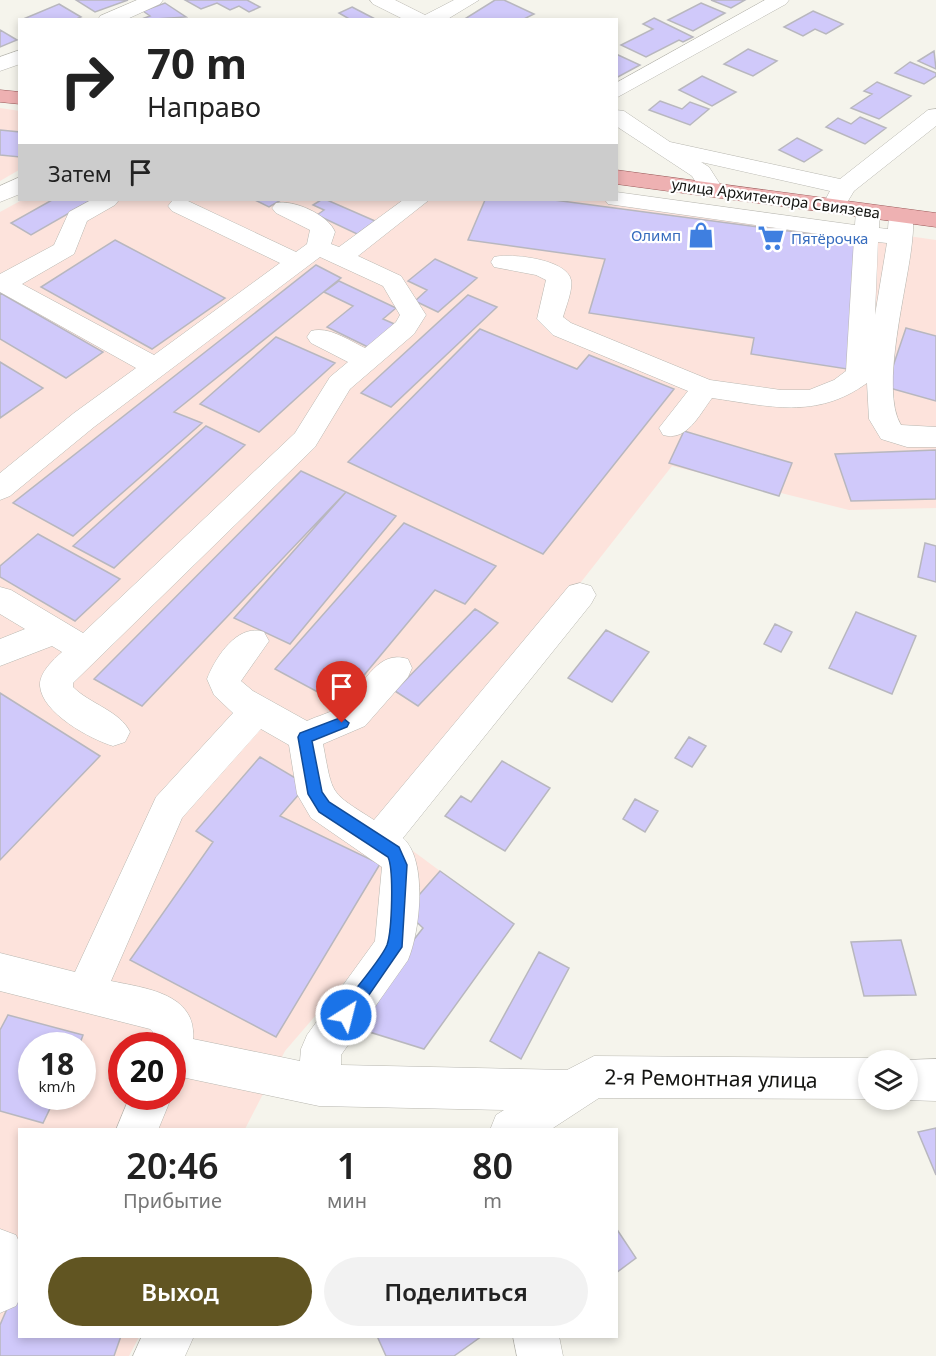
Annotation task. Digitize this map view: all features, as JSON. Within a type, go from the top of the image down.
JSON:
[{"type":"main road","points":[[0,96],[18,99]]},
{"type":"main road","name":"улица Архитектора Свиязева","points":[[618,177],[711,189],[839,196],[868,222]]},
{"type":"main road","name":"улица Архитектора Свиязева","points":[[901,227],[936,220]]},
{"type":"street","points":[[112,18],[153,0]]},
{"type":"street","points":[[380,0],[417,18]]},
{"type":"street","points":[[434,18],[469,0]]},
{"type":"street","points":[[618,91],[779,0]]},
{"type":"street","points":[[0,64],[18,57]]},
{"type":"street","points":[[664,147],[839,196],[936,115]]},
{"type":"street","points":[[618,117],[701,172],[711,189]]},
{"type":"street","points":[[0,195],[18,185]]},
{"type":"street","points":[[618,199],[901,227],[897,278],[885,320],[879,392],[883,423],[892,433],[910,437],[936,437]]},
{"type":"street","points":[[2,283],[65,249],[77,217],[105,201]]},
{"type":"street","points":[[0,489],[84,420],[297,262],[330,252],[415,201]]},
{"type":"street","points":[[180,207],[297,262]]},
{"type":"street","points":[[113,732],[65,702],[57,693],[56,684],[61,674],[305,440],[340,383],[405,328],[413,315],[392,281],[330,252],[321,226],[284,208]]},
{"type":"street","points":[[503,262],[543,268],[557,276],[559,282],[549,312],[554,325],[705,388],[796,400],[812,399],[852,382],[859,375],[868,222]]},
{"type":"street","points":[[2,283],[155,367]]},
{"type":"street","points":[[320,337],[367,360]]},
{"type":"street","points":[[673,428],[705,388]]},
{"type":"street","points":[[379,841],[580,595]]},
{"type":"street","points":[[0,599],[86,650]]},
{"type":"street","points":[[0,653],[54,631]]},
{"type":"street","points":[[253,641],[227,669],[223,677],[224,687],[230,694],[305,737]]},
{"type":"street","points":[[305,737],[353,716],[396,668]]},
{"type":"street","points":[[85,994],[169,808],[257,710]]},
{"type":"street","points":[[305,737],[315,794],[324,807],[379,841],[393,852],[400,865],[394,947],[321,1049],[319,1085]]},
{"type":"street","points":[[0,972],[160,1012],[171,1019],[173,1032]]},
{"type":"street","points":[[186,1058],[319,1085],[571,1091]]},
{"type":"street","name":"2-я Ремонтная улица","points":[[523,1126],[594,1077],[858,1079]]},
{"type":"street","points":[[918,1080],[936,1080]]},
{"type":"street","points":[[138,1128],[145,1110]]},
{"type":"street","points":[[0,1251],[4,1267],[0,1290]]},
{"type":"street","points":[[156,1356],[170,1338]]},
{"type":"street","points":[[536,1338],[540,1356]]},
{"type":"shaded area","points":[[0,108],[18,111],[18,171],[0,181]]},
{"type":"shaded area","points":[[618,194],[936,240],[936,508],[849,510],[672,466],[386,831],[440,871],[285,1051],[246,1128],[18,1128],[18,1338],[138,1338],[129,1356],[0,1356],[0,212],[20,201],[618,201]]},
{"type":"building","points":[[76,0],[128,0],[95,12]]},
{"type":"building","points":[[185,0],[247,0],[260,7],[249,12],[239,6],[230,10],[217,3],[201,9]]},
{"type":"building","points":[[495,0],[504,0],[534,14],[526,18],[466,18]]},
{"type":"building","points":[[711,0],[745,0],[731,8]]},
{"type":"building","points":[[165,3],[186,17],[144,18],[150,16],[143,11]]},
{"type":"building","points":[[701,3],[725,13],[693,31],[668,20]]},
{"type":"building","points":[[59,4],[81,17],[79,18],[26,18]]},
{"type":"building","points":[[352,7],[373,18],[348,18],[339,13]]},
{"type":"building","points":[[813,11],[843,24],[826,34],[815,29],[803,36],[784,27]]},
{"type":"building","points":[[654,18],[693,37],[683,42],[679,40],[646,57],[621,45],[653,29],[643,24]]},
{"type":"building","points":[[0,30],[17,40],[0,47]]},
{"type":"building","points":[[748,49],[777,61],[753,76],[724,64]]},
{"type":"building","points":[[934,51],[936,69],[918,61]]},
{"type":"building","points":[[618,55],[640,65],[618,77]]},
{"type":"building","points":[[910,62],[936,73],[936,76],[924,84],[895,73]]},
{"type":"building","points":[[702,76],[736,92],[712,106],[679,90]]},
{"type":"building","points":[[877,82],[911,96],[879,119],[851,108],[872,94],[864,91]]},
{"type":"building","points":[[660,101],[682,109],[690,102],[709,109],[690,125],[649,110]]},
{"type":"building","points":[[860,117],[886,128],[865,144],[826,127],[838,118],[851,124]]},
{"type":"building","points":[[0,130],[18,132],[18,157],[0,155]]},
{"type":"building","points":[[797,138],[822,150],[804,162],[779,150]]},
{"type":"building","points":[[50,201],[90,201],[31,235],[11,223]]},
{"type":"building","points":[[257,201],[279,201],[269,207]]},
{"type":"building","points":[[319,201],[329,201],[375,221],[357,234],[317,215],[324,210],[313,205]]},
{"type":"building","points":[[485,201],[562,201],[856,240],[847,369],[751,354],[754,338],[589,313],[605,259],[468,240]]},
{"type":"building","points":[[115,240],[225,298],[152,349],[41,287]]},
{"type":"building","points":[[435,259],[477,278],[438,312],[415,301],[427,290],[408,281]]},
{"type":"building","points":[[316,265],[341,278],[174,412],[202,423],[73,536],[13,503]]},
{"type":"building","points":[[339,281],[396,308],[383,319],[399,326],[372,349],[327,327],[353,306],[324,292]]},
{"type":"building","points":[[0,293],[103,352],[66,378],[0,339]]},
{"type":"building","points":[[468,295],[497,307],[391,407],[361,393]]},
{"type":"building","points":[[906,328],[936,336],[936,401],[886,387]]},
{"type":"building","points":[[480,329],[577,369],[589,355],[674,389],[543,554],[348,462]]},
{"type":"building","points":[[276,337],[335,363],[259,432],[200,404]]},
{"type":"building","points":[[0,362],[43,388],[0,418]]},
{"type":"building","points":[[206,426],[245,445],[114,568],[73,546]]},
{"type":"building","points":[[684,431],[792,463],[779,496],[669,463]]},
{"type":"building","points":[[936,450],[936,499],[851,501],[835,454]]},
{"type":"building","points":[[301,471],[346,492],[142,706],[94,679]]},
{"type":"building","points":[[346,492],[396,516],[290,644],[234,618]]},
{"type":"building","points":[[404,523],[496,566],[465,604],[435,590],[340,704],[275,669]]},
{"type":"building","points":[[38,534],[120,579],[75,621],[0,577],[0,566]]},
{"type":"building","points":[[925,543],[936,546],[936,582],[918,577]]},
{"type":"building","points":[[475,609],[498,623],[418,706],[395,691]]},
{"type":"building","points":[[856,612],[916,636],[892,694],[829,668]]},
{"type":"building","points":[[775,624],[792,632],[781,652],[764,644]]},
{"type":"building","points":[[606,630],[649,652],[612,702],[568,678]]},
{"type":"building","points":[[0,693],[100,756],[0,860]]},
{"type":"building","points":[[689,737],[706,746],[692,767],[675,758]]},
{"type":"building","points":[[260,757],[307,785],[280,816],[380,864],[276,1037],[130,960],[213,842],[196,831]]},
{"type":"building","points":[[502,761],[550,788],[505,851],[445,816],[461,796],[471,802]]},
{"type":"building","points":[[635,799],[658,811],[645,832],[623,819]]},
{"type":"building","points":[[440,871],[514,924],[424,1049],[347,1025],[423,928],[405,911]]},
{"type":"building","points":[[901,940],[916,995],[864,996],[851,942]]},
{"type":"building","points":[[539,952],[569,968],[521,1059],[490,1041]]},
{"type":"building","points":[[8,1015],[72,1032],[18,1032],[18,1110],[49,1110],[43,1123],[0,1111],[0,1030]]},
{"type":"building","points":[[936,1128],[936,1175],[918,1132]]},
{"type":"building","points":[[618,1231],[636,1258],[618,1272]]},
{"type":"building","points":[[18,1284],[18,1338],[120,1338],[114,1356],[0,1356],[0,1325]]},
{"type":"building","points":[[378,1338],[479,1338],[454,1356],[386,1356]]},
{"type":"place","name":"Олимп","points":[[701,235]]},
{"type":"place","name":"Пятёрочка","points":[[771,238]]},
{"type":"route","points":[[342,723],[305,737],[315,794],[324,807],[393,852],[400,865],[394,947],[346,1015]]}]
